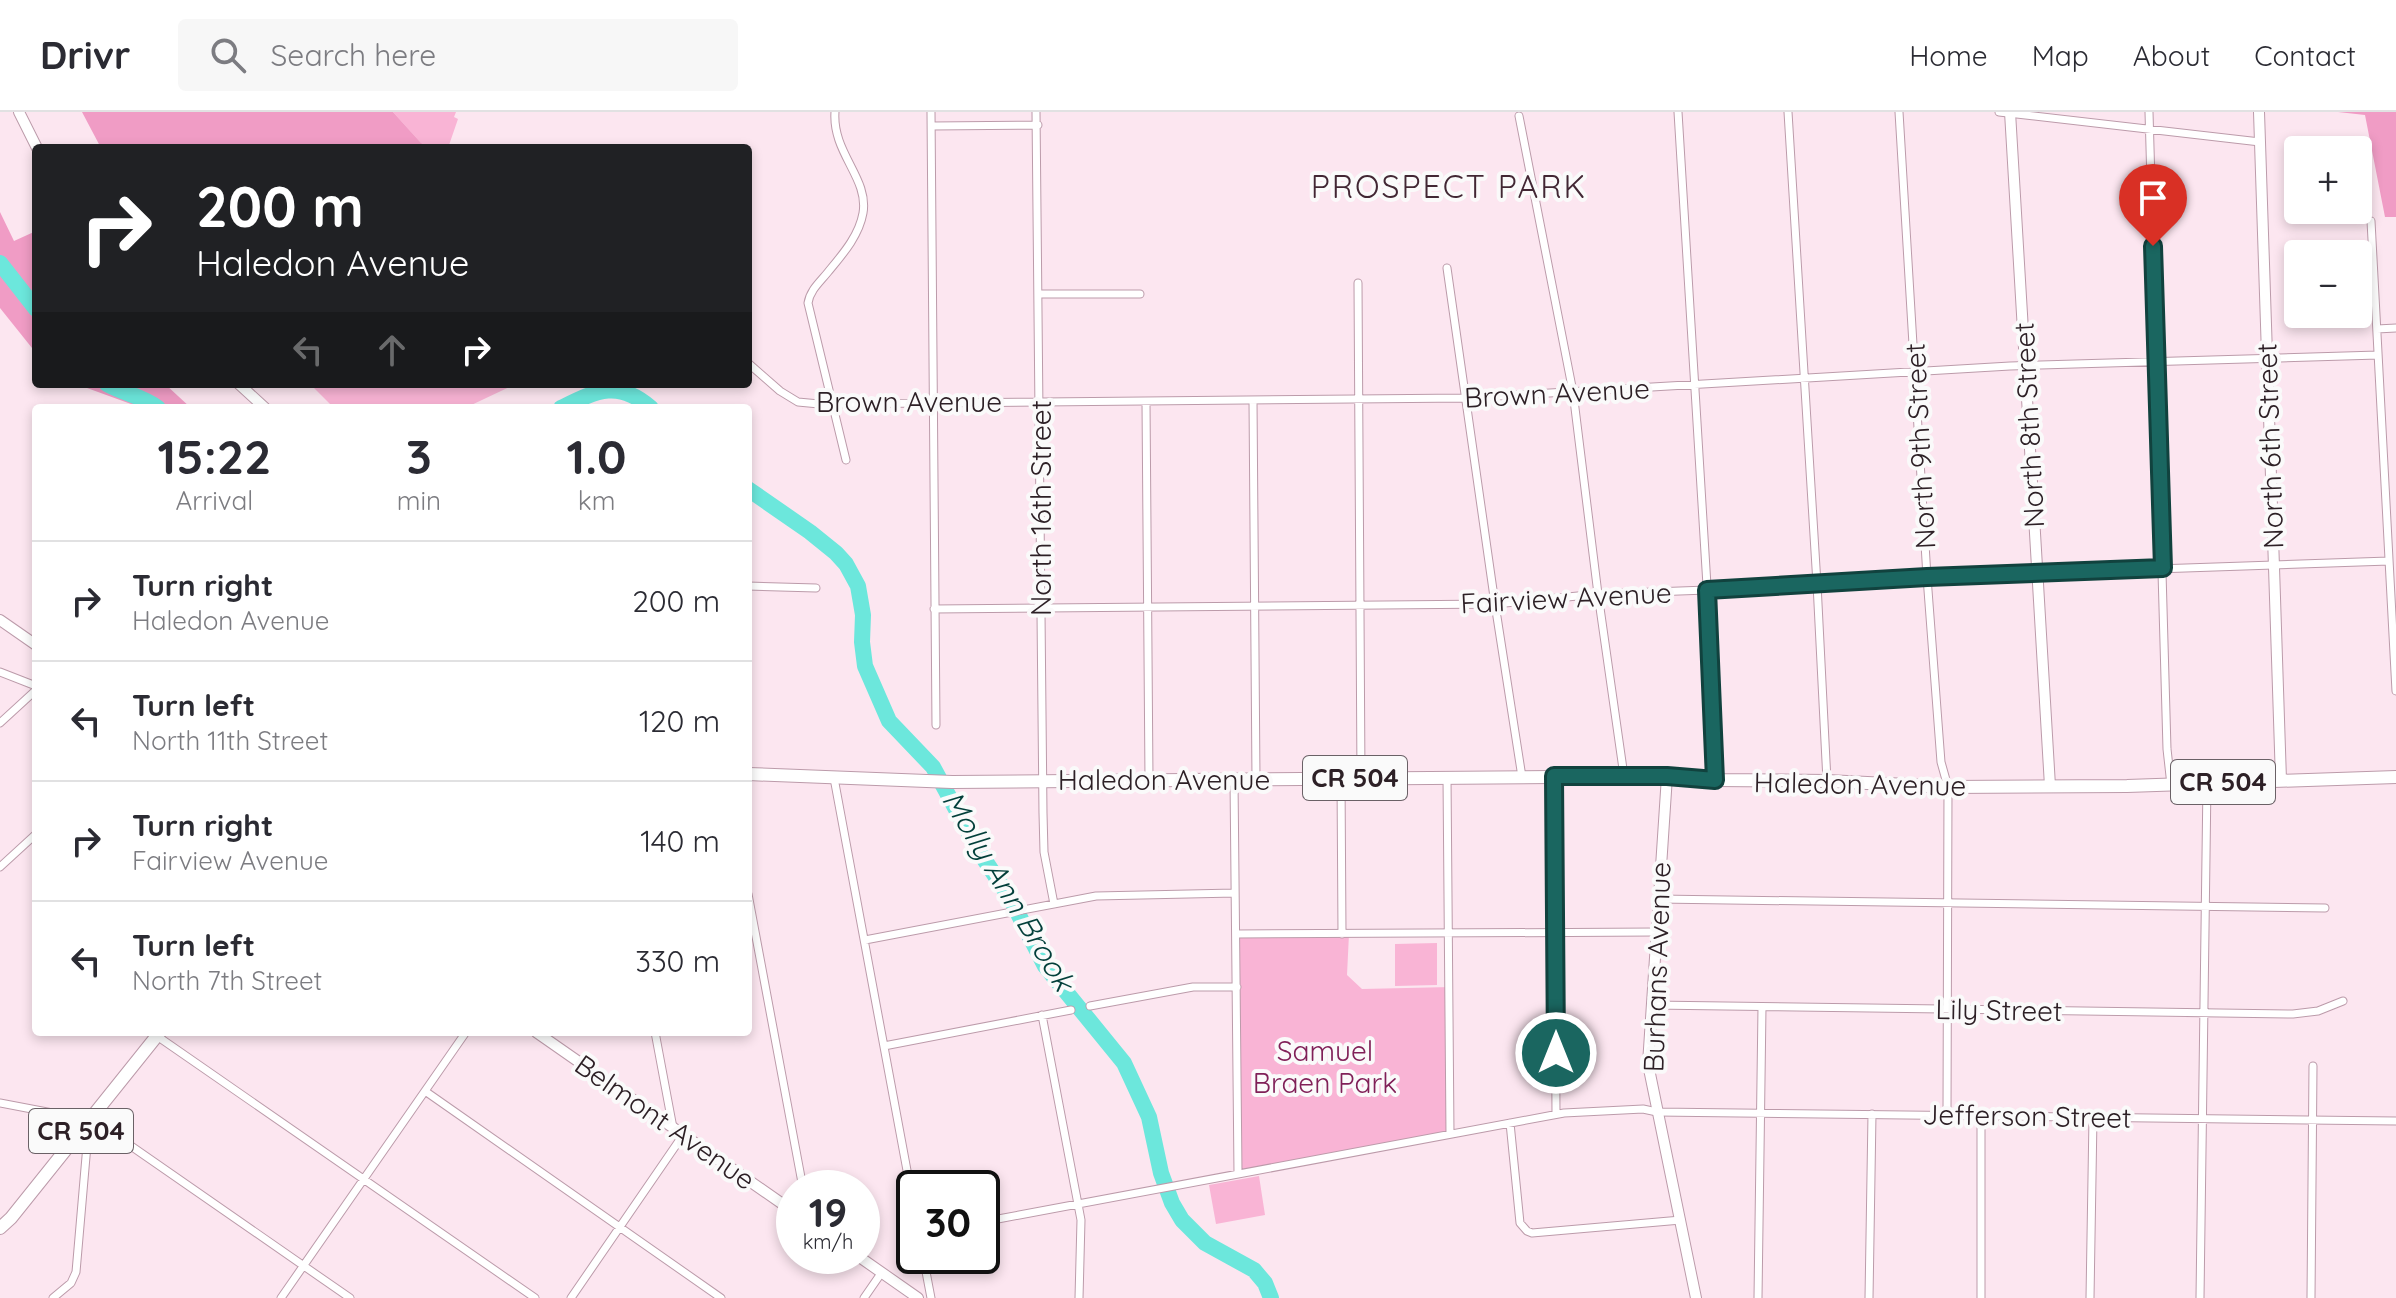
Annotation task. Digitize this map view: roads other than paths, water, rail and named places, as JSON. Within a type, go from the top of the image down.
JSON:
[{"type":"main road","name":"Haledon Avenue","points":[[752,774],[952,782],[1667,776],[1948,787],[2171,785],[2396,777]]},
{"type":"main road","name":"CR 504","points":[[0,1228],[156,1036]]},
{"type":"street","points":[[19,112],[35,144]]},
{"type":"street","points":[[835,112],[838,142],[863,193],[864,202],[859,230],[809,297],[808,303],[846,460]]},
{"type":"street","points":[[931,112],[936,725]]},
{"type":"street","name":"North 16th Street","points":[[1036,112],[1044,852],[1054,904]]},
{"type":"street","points":[[1678,112],[1707,590],[1715,780]]},
{"type":"street","points":[[1788,112],[1827,781]]},
{"type":"street","name":"North 9th Street","points":[[1899,112],[1927,577],[1941,762],[1948,787],[1947,1115]]},
{"type":"street","points":[[2006,112],[2260,142]]},
{"type":"street","name":"North 8th Street","points":[[2006,112],[2026,365],[2050,786]]},
{"type":"street","points":[[2149,112],[2167,749],[2171,785]]},
{"type":"street","name":"North 6th Street","points":[[2259,112],[2281,780]]},
{"type":"street","points":[[1519,116],[1573,392],[1624,776]]},
{"type":"street","points":[[932,126],[1038,125]]},
{"type":"street","points":[[2371,224],[2396,691]]},
{"type":"street","points":[[1447,268],[1522,777]]},
{"type":"street","points":[[1358,283],[1361,778]]},
{"type":"street","points":[[1039,294],[1140,294]]},
{"type":"street","points":[[2377,329],[2396,328]]},
{"type":"street","name":"Brown Avenue","points":[[752,366],[798,402],[1146,402],[1466,398],[2026,365],[2378,355]]},
{"type":"street","points":[[243,388],[261,404]]},
{"type":"street","points":[[1253,400],[1256,779]]},
{"type":"street","points":[[1146,402],[1149,780]]},
{"type":"street","points":[[2386,497],[2396,498]]},
{"type":"street","name":"Fairview Avenue","points":[[934,609],[1495,604],[1598,594],[1927,577],[2389,561]]},
{"type":"street","points":[[752,586],[816,588]]},
{"type":"street","points":[[0,620],[32,642]]},
{"type":"street","points":[[0,672],[32,686]]},
{"type":"street","points":[[0,723],[32,692]]},
{"type":"street","points":[[834,776],[907,1170]]},
{"type":"street","points":[[1554,776],[1556,1114]]},
{"type":"street","name":"Burhans Avenue","points":[[1667,776],[1648,1064],[1696,1298]]},
{"type":"street","points":[[1447,777],[1450,1134]]},
{"type":"street","points":[[1341,778],[1342,934]]},
{"type":"street","points":[[1234,780],[1238,1173]]},
{"type":"street","points":[[2200,1298],[2207,782]]},
{"type":"street","points":[[1,865],[32,838]]},
{"type":"street","points":[[865,940],[1113,894],[1235,893]]},
{"type":"street","points":[[1658,899],[2325,908]]},
{"type":"street","points":[[752,915],[800,1170]]},
{"type":"street","points":[[1236,934],[1656,932]]},
{"type":"street","points":[[1090,1006],[1193,987],[1237,987]]},
{"type":"street","name":"Lily Street","points":[[1652,1005],[2293,1014],[2318,1011],[2343,1001]]},
{"type":"street","points":[[1758,1298],[1762,1007]]},
{"type":"street","points":[[884,1046],[1071,1010]]},
{"type":"street","points":[[1042,1015],[1081,1220],[1079,1298]]},
{"type":"street","points":[[161,1036],[535,1298]]},
{"type":"street","points":[[281,1298],[463,1036]]},
{"type":"street","name":"Belmont Avenue","points":[[542,1036],[776,1200]]},
{"type":"street","points":[[656,1036],[673,1128]]},
{"type":"street","points":[[2311,1298],[2313,1066]]},
{"type":"street","points":[[425,1091],[721,1298]]},
{"type":"street","points":[[0,1103],[89,1120],[108,1130],[350,1298]]},
{"type":"street","name":"Jefferson Street","points":[[1000,1219],[1556,1114],[1643,1109],[1657,1112],[2396,1121]]},
{"type":"street","points":[[1869,1298],[1872,1114]]},
{"type":"street","points":[[1981,1116],[1981,1298]]},
{"type":"street","points":[[2090,1298],[2093,1117]]},
{"type":"street","points":[[53,1298],[71,1283],[76,1272],[89,1120]]},
{"type":"street","points":[[1510,1123],[1520,1223],[1527,1231],[1681,1220]]},
{"type":"street","points":[[571,1298],[683,1135]]},
{"type":"street","points":[[864,1298],[882,1272],[918,1298]]},
{"type":"street","points":[[926,1274],[931,1298]]},
{"type":"waterway","name":"Molly Ann Brook","points":[[0,263],[32,304]]},
{"type":"waterway","name":"Molly Ann Brook","points":[[116,388],[151,404]]},
{"type":"waterway","name":"Molly Ann Brook","points":[[570,404],[607,391],[628,393],[646,404]]},
{"type":"waterway","name":"Molly Ann Brook","points":[[752,492],[810,532],[846,564],[858,586],[863,615],[865,666],[889,721],[933,767],[978,850],[1010,898],[1045,966],[1124,1063],[1149,1117],[1161,1173],[1182,1220],[1205,1243],[1254,1270],[1265,1283],[1271,1298]]},
{"type":"district","name":"PROSPECT PARK","points":[[1449,187]]},
{"type":"park label","name":"Samuel Braen Park","points":[[1325,1067]]}]
